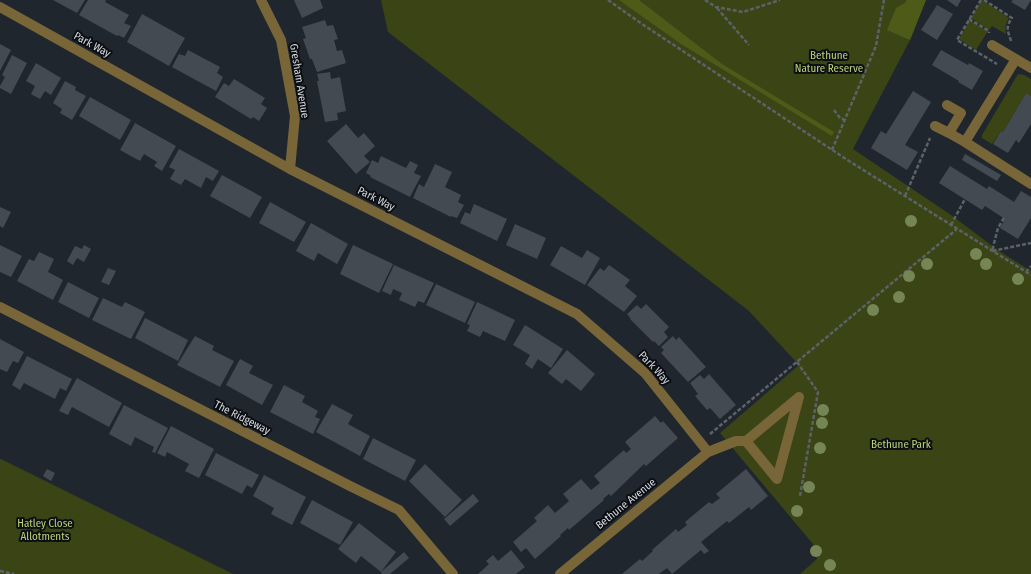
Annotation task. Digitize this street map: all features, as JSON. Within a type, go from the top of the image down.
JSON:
[{"type":"street","name":"Gresham Avenue","points":[[261,0],[281,40],[295,116],[290,170]]},
{"type":"street","name":"Park Way","points":[[0,7],[290,170],[577,314],[645,373],[708,452]]},
{"type":"street","points":[[992,45],[1016,59],[1030,64]]},
{"type":"street","points":[[965,142],[1016,59]]},
{"type":"street","points":[[947,105],[961,113],[948,133]]},
{"type":"street","points":[[935,126],[965,142],[1031,184]]},
{"type":"street","name":"The Ridgeway","points":[[0,307],[399,510],[453,574]]},
{"type":"street","points":[[799,397],[777,479],[746,441],[793,402],[799,397]]},
{"type":"street","name":"Bethune Avenue","points":[[560,574],[708,452],[736,440],[746,441]]},
{"type":"path","points":[[608,0],[832,150],[1031,275]]},
{"type":"path","points":[[705,0],[716,8],[749,45]]},
{"type":"path","points":[[716,8],[743,12],[780,0]]},
{"type":"path","points":[[832,150],[876,46],[884,0]]},
{"type":"path","points":[[957,40],[981,0]]},
{"type":"path","points":[[969,19],[989,31],[992,45]]},
{"type":"path","points":[[834,110],[840,118],[845,120]]},
{"type":"path","points":[[905,196],[935,126]]},
{"type":"path","points":[[951,225],[965,199]]},
{"type":"path","points":[[992,251],[998,228],[1004,218]]},
{"type":"path","points":[[700,442],[957,228]]},
{"type":"path","points":[[992,251],[1031,243]]},
{"type":"path","points":[[1026,272],[1031,266]]},
{"type":"path","points":[[797,362],[818,392],[800,496],[802,496]]},
{"type":"path","points":[[0,571],[14,574]]},
{"type":"green space","name":"Bethune Park","points":[[381,0],[926,0],[910,40],[853,149],[951,215],[999,251],[1031,271],[1031,574],[800,574],[817,559],[813,544],[720,433],[799,365],[749,311],[388,32]]},
{"type":"green space","points":[[619,0],[639,0],[722,64],[834,132],[832,136],[681,44]]},
{"type":"green space","points":[[907,0],[926,0],[910,40],[887,30],[896,8],[905,3]]},
{"type":"green space","points":[[982,0],[1009,18],[1005,30],[1006,34],[992,26],[989,30],[971,18]]},
{"type":"green space","points":[[970,20],[988,31],[976,50],[959,39]]},
{"type":"green space","points":[[1018,74],[1024,75],[1031,79],[1031,96],[1026,93],[1003,132],[1001,131],[992,144],[982,138],[982,135]]},
{"type":"green space","name":"Hatley Close Allotments","points":[[1,459],[233,574],[0,574]]},
{"type":"building","points":[[53,0],[85,0],[77,13]]},
{"type":"building","points":[[88,0],[106,0],[105,2],[129,15],[124,23],[131,26],[124,38],[118,35],[117,36],[79,15]]},
{"type":"building","points":[[294,0],[320,0],[323,8],[302,18]]},
{"type":"building","points":[[947,0],[961,0],[957,7]]},
{"type":"building","points":[[1013,0],[1031,0],[1025,10],[1011,2]]},
{"type":"building","points":[[937,5],[953,14],[937,40],[921,30]]},
{"type":"building","points":[[142,14],[185,38],[169,66],[127,42]]},
{"type":"building","points":[[325,20],[327,26],[333,25],[338,39],[334,40],[337,51],[342,50],[346,63],[317,72],[312,59],[310,59],[303,39],[306,38],[302,27]]},
{"type":"building","points":[[0,44],[11,50],[0,71]]},
{"type":"building","points":[[188,50],[220,67],[217,73],[223,77],[216,91],[172,67],[179,54],[185,56]]},
{"type":"building","points":[[941,50],[968,65],[969,63],[983,71],[972,90],[932,65]]},
{"type":"building","points":[[12,55],[27,63],[11,94],[0,88],[0,86],[5,77],[2,75]]},
{"type":"building","points":[[36,63],[61,78],[51,95],[45,91],[40,99],[31,94],[35,86],[26,81]]},
{"type":"building","points":[[330,72],[331,79],[340,77],[346,111],[337,113],[338,120],[325,122],[317,74]]},
{"type":"building","points":[[234,79],[265,98],[261,104],[267,108],[259,121],[253,117],[251,119],[215,97],[224,83],[229,86]]},
{"type":"building","points":[[65,81],[76,87],[75,90],[86,96],[72,120],[60,113],[62,109],[53,103]]},
{"type":"building","points":[[913,91],[931,102],[905,145],[918,152],[907,170],[871,148],[881,131],[886,134]]},
{"type":"building","points":[[1026,93],[1031,96],[1031,124],[1019,143],[1016,140],[1008,153],[993,144],[1001,131],[1003,132]]},
{"type":"building","points":[[90,97],[131,120],[120,140],[79,116]]},
{"type":"building","points":[[135,123],[176,146],[162,171],[154,166],[157,162],[144,154],[140,161],[120,150]]},
{"type":"building","points":[[346,124],[358,138],[364,133],[375,146],[364,156],[370,162],[356,174],[327,141]]},
{"type":"building","points":[[179,149],[219,171],[213,181],[206,177],[201,188],[185,179],[181,185],[170,179],[175,170],[169,167]]},
{"type":"building","points":[[965,154],[1001,175],[997,181],[962,160]]},
{"type":"building","points":[[381,156],[406,168],[410,161],[418,165],[414,173],[421,176],[410,197],[370,177],[371,176],[366,173],[372,160],[378,163]]},
{"type":"building","points":[[435,164],[452,172],[445,187],[461,195],[458,202],[464,205],[457,218],[451,217],[413,198],[419,184],[424,187]]},
{"type":"building","points":[[950,166],[987,189],[989,186],[1014,202],[1021,191],[1031,197],[1031,218],[1018,239],[1000,228],[1005,219],[985,206],[982,210],[939,183]]},
{"type":"building","points":[[222,175],[262,197],[250,218],[210,196]]},
{"type":"building","points":[[270,202],[306,222],[294,242],[259,223]]},
{"type":"building","points":[[474,204],[507,219],[497,241],[460,223],[465,212],[470,214]]},
{"type":"building","points":[[0,207],[11,212],[3,228],[0,226]]},
{"type":"building","points":[[311,223],[348,244],[337,264],[318,253],[314,261],[296,251]]},
{"type":"building","points":[[515,224],[546,238],[537,259],[506,245]]},
{"type":"building","points":[[0,245],[22,256],[11,277],[0,272]]},
{"type":"building","points":[[84,245],[91,249],[84,262],[77,258],[73,265],[67,261],[75,246],[82,249]]},
{"type":"building","points":[[353,245],[393,264],[379,293],[340,274]]},
{"type":"building","points":[[561,246],[582,258],[587,250],[600,258],[585,285],[550,265]]},
{"type":"building","points":[[39,252],[54,259],[48,272],[63,280],[53,300],[17,281],[29,259],[34,261]]},
{"type":"building","points":[[394,265],[434,283],[424,303],[418,301],[415,307],[399,300],[402,293],[393,289],[391,295],[382,291]]},
{"type":"building","points":[[609,265],[630,280],[625,286],[637,296],[624,312],[587,285],[600,268],[604,271]]},
{"type":"building","points":[[108,268],[116,271],[109,285],[101,282]]},
{"type":"building","points":[[68,282],[99,298],[89,318],[58,302]]},
{"type":"building","points":[[436,284],[475,302],[465,323],[426,305]]},
{"type":"building","points":[[103,298],[122,307],[125,302],[145,312],[131,339],[92,320]]},
{"type":"building","points":[[477,302],[515,320],[505,341],[483,331],[480,337],[467,331],[470,325],[467,324]]},
{"type":"building","points":[[646,304],[669,327],[664,332],[668,337],[659,346],[630,319],[627,314],[637,305],[641,309]]},
{"type":"building","points":[[145,318],[188,340],[178,361],[135,338]]},
{"type":"building","points":[[525,325],[563,349],[551,368],[538,359],[532,369],[525,364],[530,355],[513,345]]},
{"type":"building","points":[[195,336],[214,346],[212,350],[234,361],[220,387],[177,365]]},
{"type":"building","points":[[673,336],[676,340],[679,337],[706,367],[688,382],[661,353],[664,350],[661,347]]},
{"type":"building","points":[[0,339],[24,352],[18,363],[13,361],[7,372],[0,369]]},
{"type":"building","points":[[567,350],[595,374],[581,391],[566,379],[562,384],[548,373]]},
{"type":"building","points":[[27,356],[72,379],[66,391],[60,388],[55,399],[24,383],[20,390],[12,385]]},
{"type":"building","points":[[240,359],[253,366],[249,373],[273,385],[262,405],[226,385]]},
{"type":"building","points":[[709,374],[736,405],[720,419],[710,408],[707,410],[695,396],[698,394],[690,383],[700,375],[704,379]]},
{"type":"building","points":[[77,378],[122,403],[109,427],[72,407],[68,415],[59,411]]},
{"type":"building","points":[[284,385],[305,396],[302,402],[318,411],[315,417],[320,419],[313,434],[270,412]]},
{"type":"building","points":[[332,404],[353,415],[348,424],[370,436],[360,456],[316,432]]},
{"type":"building","points":[[124,405],[168,428],[155,453],[152,452],[154,447],[135,437],[131,446],[109,434]]},
{"type":"building","points":[[655,416],[661,423],[663,421],[678,438],[646,466],[644,464],[611,496],[609,494],[569,530],[568,528],[535,559],[526,548],[521,552],[513,542],[537,521],[534,518],[548,505],[555,513],[569,501],[563,494],[581,479],[591,490],[600,483],[594,476],[624,450],[626,453],[631,449],[625,442]]},
{"type":"building","points":[[171,426],[214,449],[199,478],[185,471],[189,464],[167,452],[165,457],[157,453]]},
{"type":"building","points":[[373,438],[416,460],[405,481],[363,459]]},
{"type":"building","points":[[216,453],[259,475],[252,488],[247,485],[242,494],[205,475]]},
{"type":"building","points":[[425,464],[462,500],[445,517],[409,481]]},
{"type":"building","points":[[47,469],[55,473],[51,481],[43,476]]},
{"type":"building","points":[[746,469],[768,496],[751,510],[749,507],[729,523],[727,521],[701,542],[709,551],[704,554],[701,550],[672,574],[667,568],[659,574],[622,574],[640,559],[642,561],[676,529],[678,532],[687,525],[685,522],[709,502],[712,504],[720,498],[716,494]]},
{"type":"building","points":[[264,475],[306,497],[292,525],[271,514],[274,508],[253,496]]},
{"type":"building","points":[[473,494],[479,501],[450,526],[444,519]]},
{"type":"building","points":[[312,500],[353,522],[340,545],[300,523]]},
{"type":"building","points":[[359,523],[396,552],[381,572],[361,556],[356,563],[338,549]]},
{"type":"building","points":[[511,550],[525,567],[516,574],[478,574],[489,564],[486,561],[493,555],[498,561]]},
{"type":"building","points":[[404,552],[409,558],[390,574],[382,574],[381,572]]},
{"type":"park label","name":"Bethune Nature Reserve","points":[[829,62]]}]
